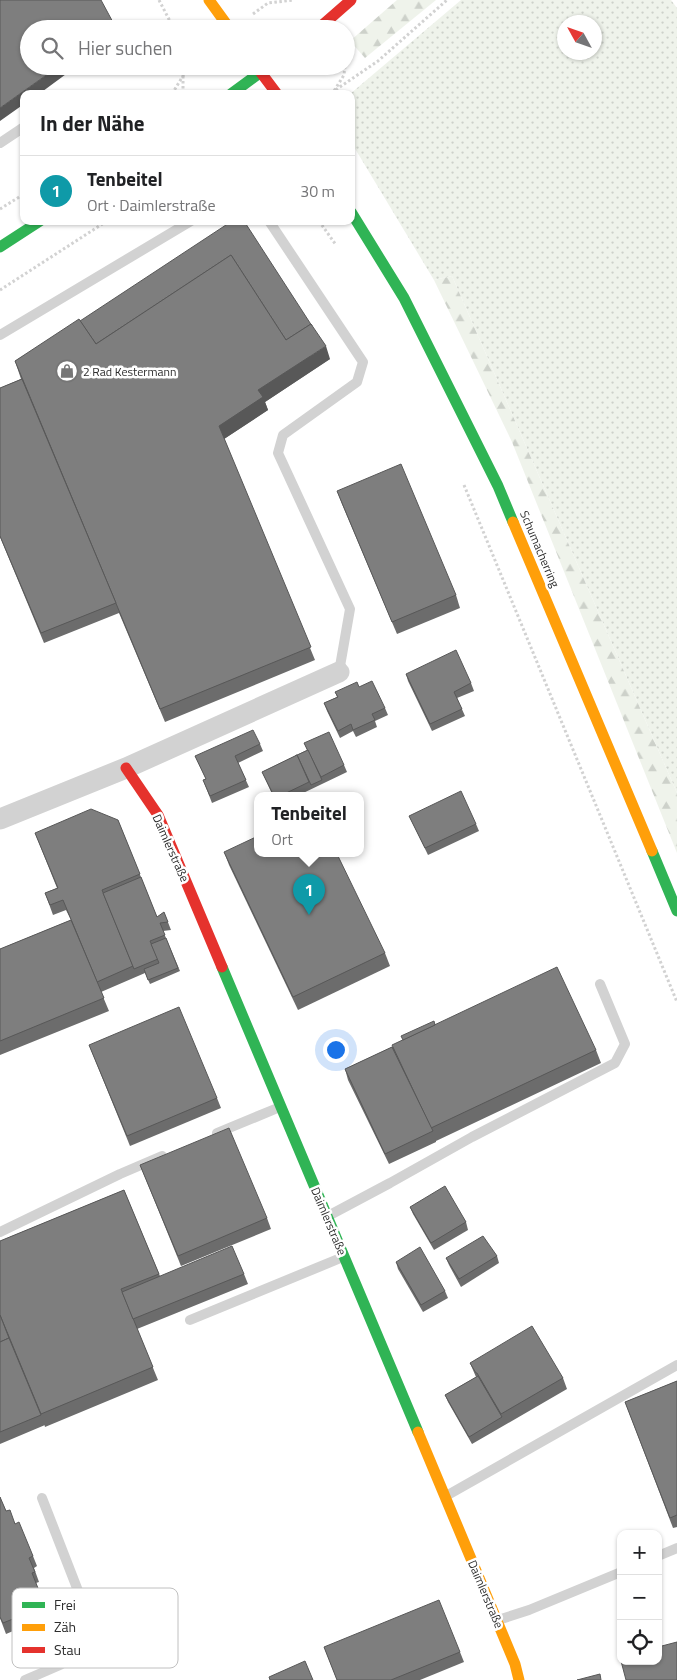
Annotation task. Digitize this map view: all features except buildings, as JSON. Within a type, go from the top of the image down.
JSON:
[{"type":"street","points":[[209,0],[223,20]]},
{"type":"street","points":[[328,20],[351,0]]},
{"type":"street","points":[[236,90],[254,75]]},
{"type":"street","points":[[266,75],[275,90]]},
{"type":"street","name":"Schumacherring","points":[[355,218],[404,298],[498,486],[677,911]]},
{"type":"street","points":[[0,247],[34,225]]},
{"type":"street","points":[[0,819],[126,768],[339,672]]},
{"type":"street","name":"Daimlerstraße","points":[[126,768],[158,815],[497,1620],[515,1664],[519,1680]]},
{"type":"lane","points":[[0,143],[20,130]]},
{"type":"lane","points":[[0,335],[184,225]]},
{"type":"lane","points":[[271,225],[363,362],[357,382],[283,435],[278,453],[350,609],[339,672]]},
{"type":"lane","points":[[327,1216],[472,1137],[615,1063],[625,1044],[600,984]]},
{"type":"lane","points":[[206,1138],[281,1107]]},
{"type":"lane","points":[[0,1232],[120,1174],[172,1152]]},
{"type":"lane","points":[[190,1320],[344,1256]]},
{"type":"lane","points":[[445,1496],[677,1365]]},
{"type":"lane","points":[[42,1498],[77,1588]]},
{"type":"lane","points":[[662,1554],[677,1548]]},
{"type":"lane","points":[[497,1620],[529,1610],[617,1574]]},
{"type":"lane","points":[[25,1680],[53,1668]]},
{"type":"path","points":[[159,0],[169,20]]},
{"type":"path","points":[[246,19],[268,3],[294,0]]},
{"type":"path","points":[[335,90],[378,61],[447,0]]},
{"type":"path","points":[[174,90],[182,75]]},
{"type":"path","points":[[183,75],[183,90]]},
{"type":"path","points":[[333,90],[344,75]]},
{"type":"path","points":[[0,209],[20,196]]},
{"type":"path","points":[[0,290],[101,225]]},
{"type":"path","points":[[322,225],[342,251]]},
{"type":"path","points":[[462,480],[677,1002]]},
{"type":"green space","points":[[397,0],[436,0],[365,58],[355,47],[355,37]]},
{"type":"green space","points":[[461,0],[671,0],[677,8],[677,793],[452,276],[434,280],[355,149],[355,90]]},
{"type":"green space","points":[[452,276],[677,793],[677,853],[512,442],[434,280]]},
{"type":"traffic: fast","points":[[236,90],[257,75]]},
{"type":"traffic: fast","points":[[355,218],[404,298],[498,486],[513,522]]},
{"type":"traffic: fast","points":[[0,247],[34,225]]},
{"type":"traffic: fast","points":[[652,851],[677,911]]},
{"type":"traffic: fast","points":[[222,967],[418,1432]]},
{"type":"traffic: slow","points":[[209,0],[223,20]]},
{"type":"traffic: slow","points":[[513,522],[652,851]]},
{"type":"traffic: slow","points":[[418,1432],[515,1664],[519,1680]]},
{"type":"traffic: jam","points":[[328,20],[351,0]]},
{"type":"traffic: jam","points":[[263,75],[274,90]]},
{"type":"traffic: jam","points":[[126,768],[158,815],[222,967]]},
{"type":"place","name":"2 Rad Kestermann","points":[[67,371]]},
{"type":"place","name":"Tenbeitel","points":[[309,915]]}]
